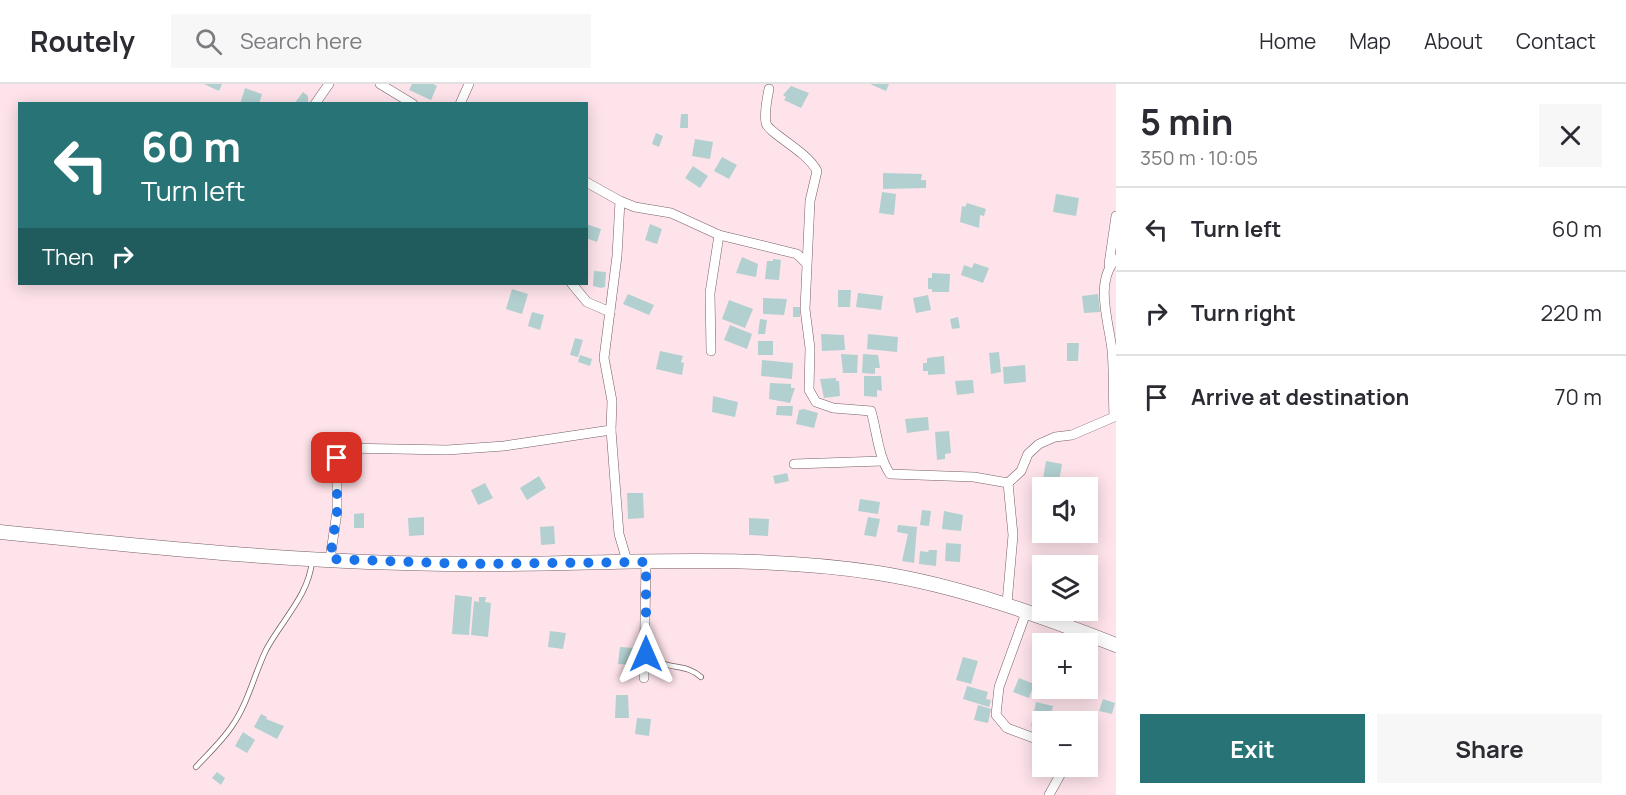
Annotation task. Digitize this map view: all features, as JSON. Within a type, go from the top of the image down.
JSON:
[{"type":"street","points":[[316,102],[329,84]]},
{"type":"street","points":[[381,84],[410,102]]},
{"type":"street","points":[[461,102],[469,84]]},
{"type":"street","points":[[769,89],[766,124],[770,131],[811,159],[817,171],[810,201],[806,263],[806,309],[810,348],[809,390],[816,402],[833,408],[870,411],[878,436],[882,461],[890,474],[974,477],[1008,483]]},
{"type":"street","points":[[588,183],[635,207],[671,213],[719,235],[797,254],[806,263]]},
{"type":"street","points":[[620,201],[604,358],[612,401],[611,430],[619,534],[627,561]]},
{"type":"street","points":[[1008,483],[1021,471],[1028,454],[1039,444],[1055,437],[1072,435],[1114,417],[1112,351],[1105,298],[1116,216]]},
{"type":"street","points":[[711,351],[710,293],[719,235]]},
{"type":"street","points":[[1108,270],[1116,259]]},
{"type":"street","points":[[573,285],[587,302],[610,312]]},
{"type":"street","points":[[330,559],[337,512],[337,458],[344,448],[447,450],[504,446],[611,430]]},
{"type":"street","points":[[794,464],[882,461]]},
{"type":"street","points":[[1006,603],[1013,535],[1008,483]]},
{"type":"street","points":[[0,532],[261,556],[468,564],[627,561],[780,564],[878,573],[1006,603],[1116,645]]},
{"type":"street","points":[[644,678],[646,562]]},
{"type":"street","points":[[1027,610],[999,687],[996,715],[1007,728],[1032,737]]},
{"type":"street","points":[[1049,795],[1059,777]]},
{"type":"lane","points":[[196,767],[232,726],[266,651],[286,614],[303,594],[311,576],[312,558]]},
{"type":"lane","points":[[646,654],[667,667],[694,671],[701,677]]},
{"type":"building","points":[[204,84],[222,84],[219,91]]},
{"type":"building","points":[[412,84],[437,86],[431,100],[409,90]]},
{"type":"building","points":[[870,84],[889,84],[886,91]]},
{"type":"building","points":[[791,86],[809,93],[801,108],[784,100],[786,97],[783,95]]},
{"type":"building","points":[[245,88],[262,94],[260,102],[241,102]]},
{"type":"building","points":[[303,92],[308,96],[308,102],[296,102]]},
{"type":"building","points":[[681,114],[688,114],[688,128],[680,128]]},
{"type":"building","points":[[656,133],[663,136],[659,147],[652,144]]},
{"type":"building","points":[[695,139],[713,142],[710,159],[692,156]]},
{"type":"building","points":[[722,157],[737,165],[729,179],[714,171]]},
{"type":"building","points":[[693,166],[708,176],[700,188],[685,178]]},
{"type":"building","points":[[883,173],[922,174],[921,180],[926,180],[926,188],[883,189]]},
{"type":"building","points":[[882,192],[896,194],[894,215],[879,213]]},
{"type":"building","points":[[1056,194],[1079,198],[1076,216],[1053,212]]},
{"type":"building","points":[[967,203],[986,209],[984,216],[980,215],[979,228],[960,222],[962,206],[965,207]]},
{"type":"building","points":[[650,224],[662,229],[657,244],[645,240]]},
{"type":"building","points":[[588,225],[601,229],[597,242],[588,239]]},
{"type":"building","points":[[742,257],[758,264],[756,277],[736,273]]},
{"type":"building","points":[[773,259],[781,260],[779,280],[765,279],[767,261],[773,261]]},
{"type":"building","points":[[974,263],[989,268],[983,283],[961,275],[964,265],[972,268]]},
{"type":"building","points":[[594,271],[606,272],[605,287],[593,286]]},
{"type":"building","points":[[932,273],[950,274],[949,292],[932,292],[932,289],[928,289],[928,278],[932,278]]},
{"type":"building","points":[[512,289],[528,294],[522,314],[506,309]]},
{"type":"building","points":[[838,290],[851,290],[850,307],[838,307]]},
{"type":"building","points":[[858,293],[883,296],[881,310],[856,307]]},
{"type":"building","points":[[628,294],[654,305],[649,315],[623,304]]},
{"type":"building","points":[[1098,294],[1100,312],[1084,313],[1082,296]]},
{"type":"building","points":[[928,295],[931,310],[916,313],[913,298]]},
{"type":"building","points":[[763,298],[787,299],[784,315],[763,314]]},
{"type":"building","points":[[729,300],[753,309],[745,328],[722,319]]},
{"type":"building","points":[[793,307],[800,307],[800,317],[793,317]]},
{"type":"building","points":[[532,312],[544,315],[540,330],[528,326]]},
{"type":"building","points":[[958,317],[960,328],[952,329],[950,319]]},
{"type":"building","points":[[760,319],[767,320],[765,334],[758,334]]},
{"type":"building","points":[[730,325],[752,334],[747,349],[724,340]]},
{"type":"building","points":[[821,334],[844,335],[845,350],[822,351]]},
{"type":"building","points":[[868,334],[898,337],[897,352],[867,349]]},
{"type":"building","points":[[575,338],[583,340],[578,357],[570,355]]},
{"type":"building","points":[[758,341],[773,341],[773,355],[758,355]]},
{"type":"building","points":[[1067,343],[1079,343],[1078,361],[1067,361]]},
{"type":"building","points":[[660,351],[683,356],[682,375],[656,369]]},
{"type":"building","points":[[999,352],[1001,372],[991,374],[989,353]]},
{"type":"building","points":[[841,354],[858,355],[857,373],[843,373]]},
{"type":"building","points":[[863,354],[878,355],[880,368],[875,368],[875,374],[862,373]]},
{"type":"building","points":[[580,355],[592,359],[590,366],[578,362]]},
{"type":"building","points":[[944,356],[945,374],[928,375],[928,371],[923,371],[923,363],[927,363],[927,358]]},
{"type":"building","points":[[762,360],[793,363],[792,379],[761,376]]},
{"type":"building","points":[[1025,365],[1026,382],[1004,384],[1003,367]]},
{"type":"building","points":[[864,376],[881,376],[882,391],[877,390],[877,397],[864,396]]},
{"type":"building","points":[[836,378],[836,381],[839,381],[840,396],[824,398],[820,379]]},
{"type":"building","points":[[973,380],[974,393],[957,395],[955,381]]},
{"type":"building","points":[[770,383],[791,384],[791,388],[795,388],[790,403],[769,399]]},
{"type":"building","points":[[713,396],[738,402],[735,417],[712,412]]},
{"type":"building","points":[[777,406],[793,406],[792,416],[776,415]]},
{"type":"building","points":[[799,410],[818,413],[814,428],[796,424]]},
{"type":"building","points":[[928,417],[929,430],[907,433],[905,419]]},
{"type":"building","points":[[949,431],[951,453],[945,454],[945,459],[937,460],[935,432]]},
{"type":"building","points":[[1046,461],[1062,464],[1060,477],[1043,477]]},
{"type":"building","points":[[787,473],[789,481],[775,484],[773,476]]},
{"type":"building","points":[[539,476],[546,488],[527,500],[520,488]]},
{"type":"building","points":[[485,483],[493,498],[478,505],[471,490]]},
{"type":"building","points":[[627,493],[643,493],[644,518],[628,519]]},
{"type":"building","points":[[860,499],[880,502],[878,514],[858,511]]},
{"type":"building","points":[[922,510],[931,511],[929,526],[920,525]]},
{"type":"building","points":[[944,511],[963,515],[961,531],[942,529]]},
{"type":"building","points":[[364,513],[364,528],[354,528],[354,514]]},
{"type":"building","points":[[424,517],[424,535],[409,536],[408,518]]},
{"type":"building","points":[[868,517],[880,519],[876,537],[864,535]]},
{"type":"building","points":[[749,518],[769,519],[768,536],[749,535]]},
{"type":"building","points":[[898,525],[917,527],[914,563],[902,561],[908,534],[897,532]]},
{"type":"building","points":[[554,526],[555,544],[541,545],[540,527]]},
{"type":"building","points":[[946,543],[961,544],[960,562],[945,561]]},
{"type":"building","points":[[937,550],[936,566],[919,564],[920,551],[928,552]]},
{"type":"building","points":[[455,595],[472,597],[469,635],[452,634]]},
{"type":"building","points":[[479,597],[486,597],[485,602],[491,603],[488,637],[471,635],[474,601],[479,602]]},
{"type":"building","points":[[550,631],[566,633],[563,649],[548,647]]},
{"type":"building","points":[[620,647],[634,648],[633,665],[618,664]]},
{"type":"building","points":[[963,657],[978,661],[971,684],[956,680]]},
{"type":"building","points":[[1019,678],[1032,683],[1029,698],[1013,692]]},
{"type":"building","points":[[967,686],[988,692],[986,699],[991,700],[989,707],[963,699]]},
{"type":"building","points":[[616,695],[628,695],[629,718],[615,718]]},
{"type":"building","points":[[1103,699],[1115,703],[1112,714],[1099,711]]},
{"type":"building","points":[[1036,702],[1053,706],[1052,711],[1034,711]]},
{"type":"building","points":[[978,705],[991,709],[988,723],[974,720]]},
{"type":"building","points":[[261,714],[267,717],[266,719],[284,726],[277,739],[254,727]]},
{"type":"building","points":[[637,718],[651,719],[649,736],[635,734]]},
{"type":"building","points":[[243,732],[255,740],[247,753],[235,746]]},
{"type":"building","points":[[217,772],[225,778],[221,785],[212,778]]},
{"type":"route","points":[[337,458],[337,512],[330,559],[468,564],[646,562],[646,654]]}]
